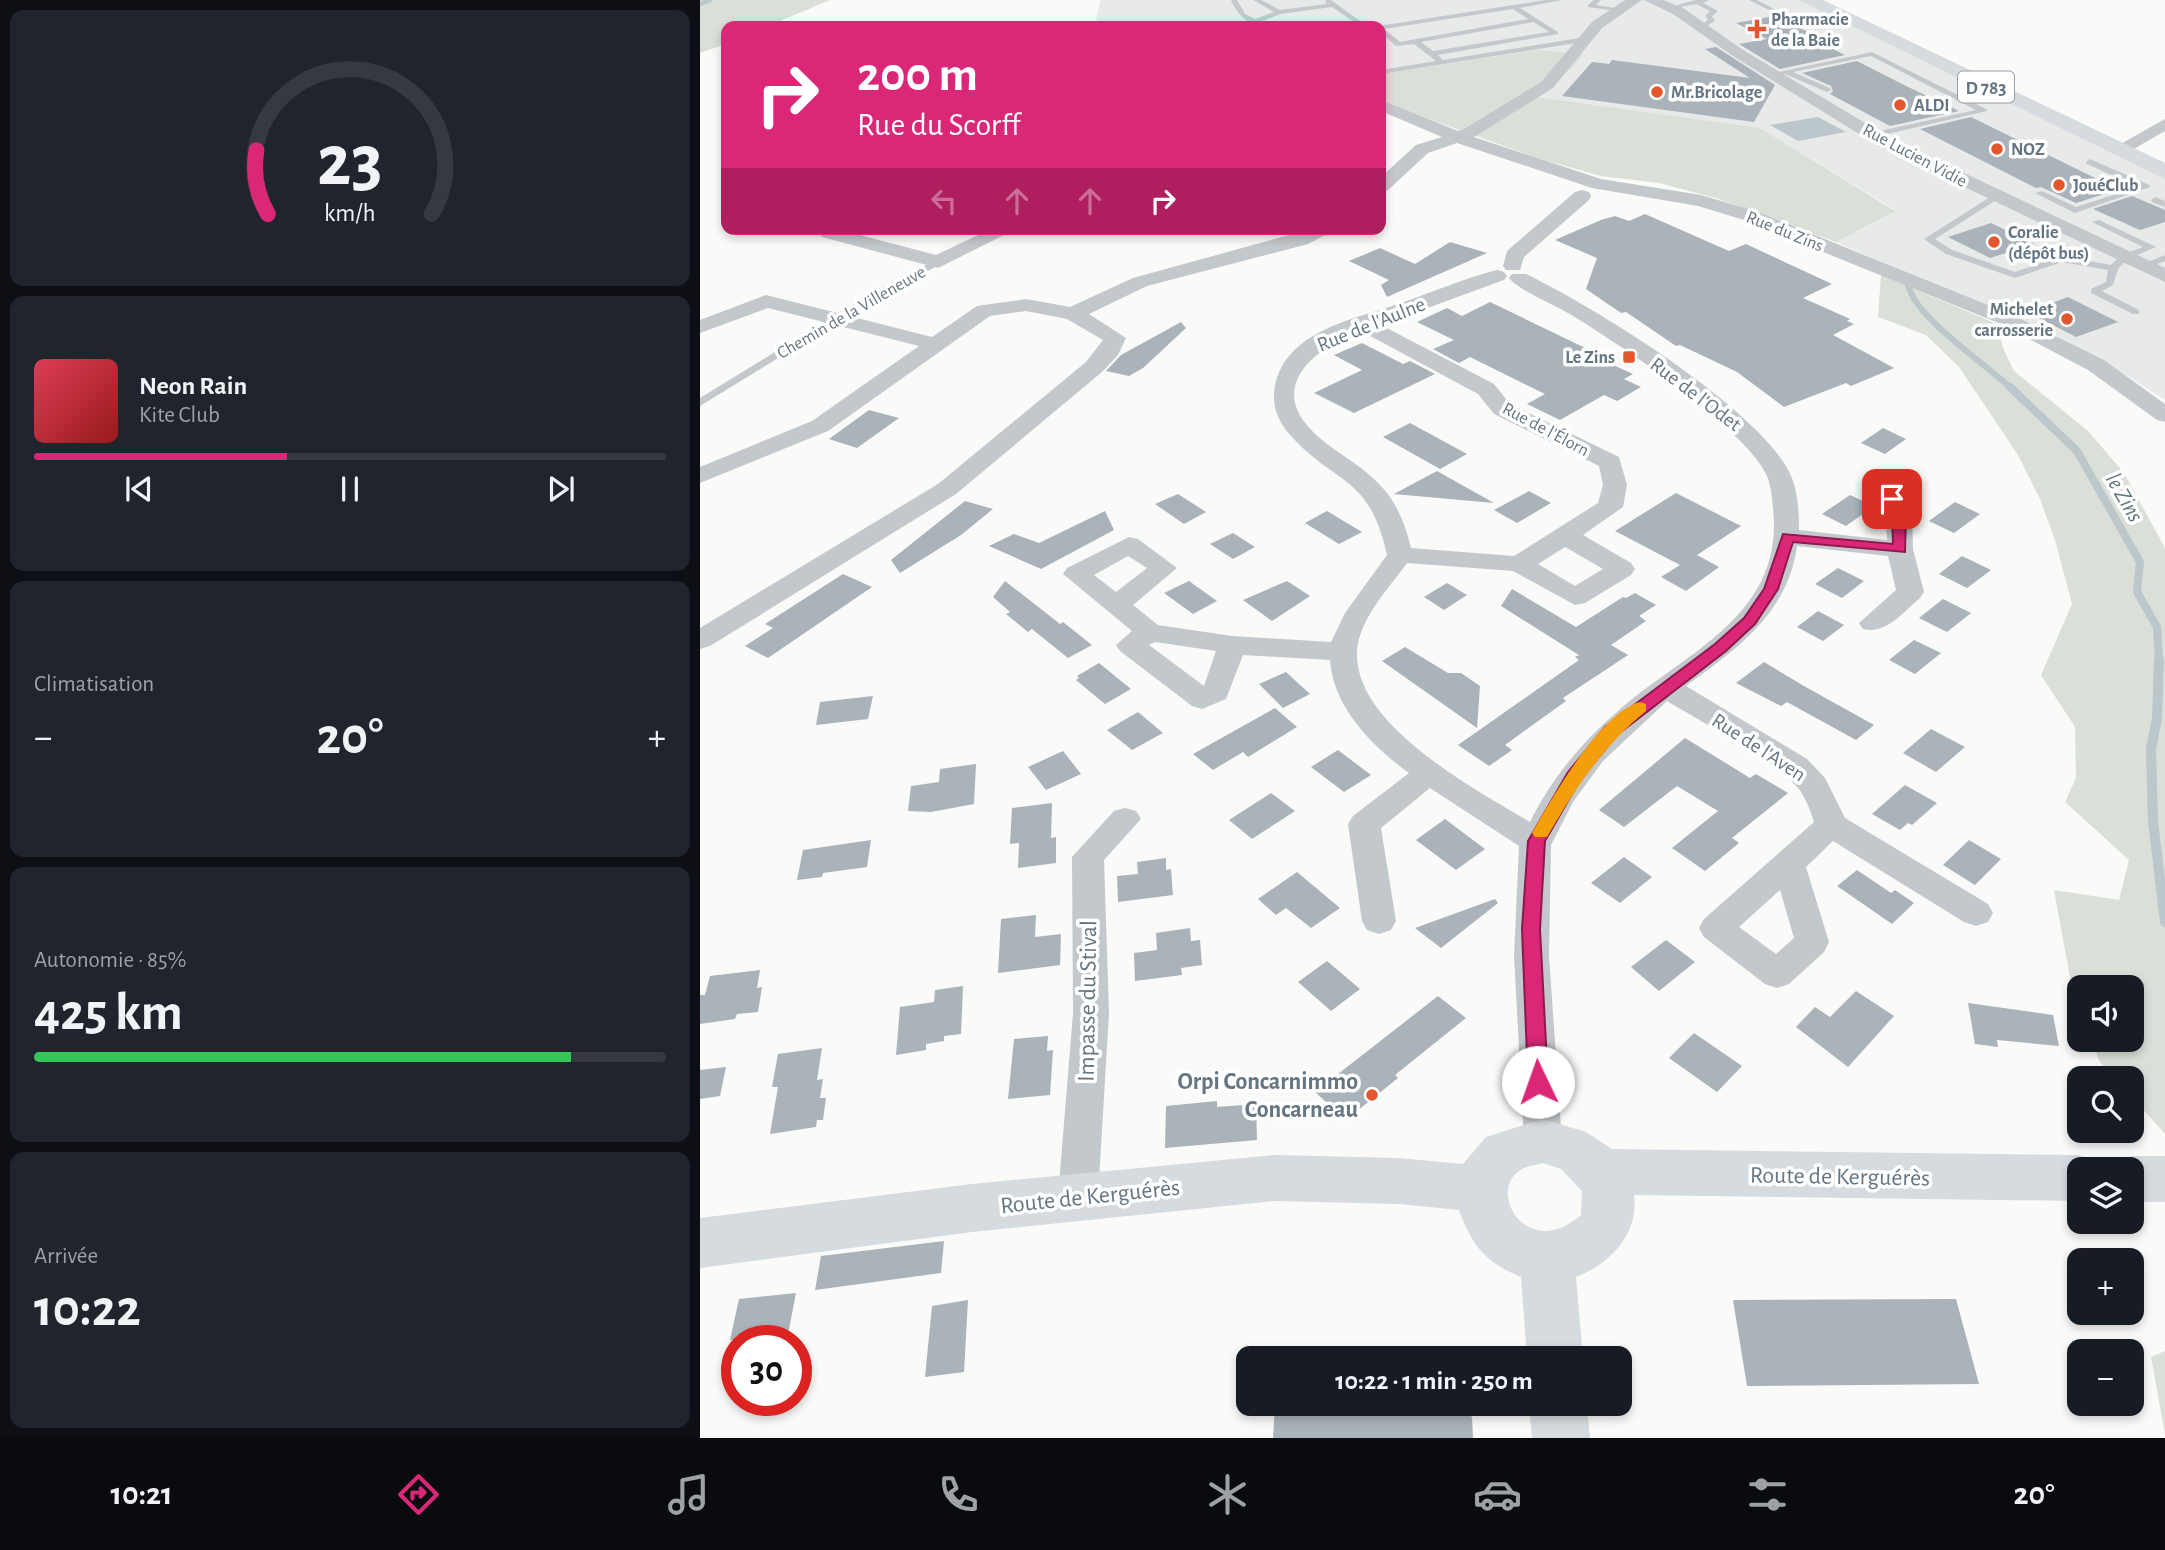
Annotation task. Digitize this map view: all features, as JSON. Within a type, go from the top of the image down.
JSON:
[{"type":"main road","name":"D 783","points":[[1808,0],[2165,172]]},
{"type":"main road","points":[[1543,1141],[1576,1150],[1601,1172],[1609,1191],[1609,1211],[1602,1230],[1588,1245],[1569,1255],[1547,1258],[1525,1254],[1505,1243],[1490,1228],[1482,1209],[1480,1189],[1485,1173],[1509,1149],[1525,1143],[1543,1141]]},
{"type":"main road","name":"Route de Kerguérès","points":[[1601,1172],[2067,1178]]},
{"type":"main road","name":"Route de Kerguérès","points":[[700,1243],[1078,1197],[1275,1178],[1399,1181],[1480,1189]]},
{"type":"main road","points":[[2144,1179],[2165,1179]]},
{"type":"main road","points":[[1547,1258],[1554,1346]]},
{"type":"main road","points":[[1559,1416],[1561,1438]]},
{"type":"street","points":[[1386,182],[1422,149],[1481,127],[1547,85],[1597,25],[1634,0]]},
{"type":"street","name":"Rue Lucien Vidie","points":[[1651,0],[1676,5],[1702,27],[1780,73],[1874,135],[2033,215],[2119,262],[2143,266],[2165,276]]},
{"type":"street","points":[[1618,9],[1676,5]]},
{"type":"street","name":"Rue du Zins","points":[[1386,107],[1491,151],[1598,184],[1701,201],[1751,216],[2008,320],[2096,365],[2165,415]]},
{"type":"street","points":[[2119,150],[2157,135],[2165,124]]},
{"type":"street","points":[[1510,273],[1514,255],[1582,196]]},
{"type":"street","points":[[837,235],[938,262]]},
{"type":"street","name":"Chemin de la Villeneuve","points":[[938,262],[994,235]]},
{"type":"street","points":[[1073,314],[1140,282],[1313,235]]},
{"type":"street","name":"Rue de l'Aulne","points":[[1400,555],[1389,511],[1378,496],[1305,437],[1285,409],[1284,386],[1290,369],[1302,354],[1330,336],[1510,273]]},
{"type":"street","name":"Rue de l'Odet","points":[[1510,273],[1553,294],[1700,393],[1745,431],[1779,475],[1788,537],[1771,589],[1749,621],[1721,648],[1611,731],[1574,776],[1536,841],[1531,929],[1543,1141]]},
{"type":"street","points":[[700,327],[751,304],[766,301],[936,344]]},
{"type":"street","points":[[700,476],[735,459],[820,426],[984,310],[1008,305],[1073,314],[1115,338],[1110,350],[1094,367],[947,489],[700,640]]},
{"type":"street","name":"Rue de l'Élorn","points":[[1363,324],[1486,389],[1502,409],[1609,462],[1615,485],[1610,507],[1567,537],[1519,564]]},
{"type":"street","points":[[1873,623],[1910,592],[1900,549],[1899,515],[1886,484]]},
{"type":"street","points":[[1536,841],[1429,773],[1358,707],[1348,682],[1343,652],[1356,620],[1400,555],[1519,564],[1575,597],[1622,569],[1567,537]]},
{"type":"street","points":[[1788,537],[1900,549]]},
{"type":"street","points":[[1117,604],[1150,632],[1231,645],[1343,652]]},
{"type":"street","points":[[1150,632],[1130,645],[1202,699],[1216,692],[1231,645]]},
{"type":"street","name":"Rue de l'Aven","points":[[1666,687],[1796,767],[1813,782],[1823,798],[1831,825]]},
{"type":"street","points":[[1379,921],[1364,824],[1429,773]]},
{"type":"street","name":"Impasse du Stival","points":[[1078,1197],[1091,1013],[1088,857],[1125,819]]},
{"type":"street","points":[[1789,866],[1831,825],[1976,913]]},
{"type":"lane","points":[[1234,0],[1242,15],[1253,21]]},
{"type":"lane","points":[[1256,0],[1279,12]]},
{"type":"lane","points":[[1386,28],[1559,0]]},
{"type":"lane","points":[[1598,0],[1590,6],[1618,9]]},
{"type":"lane","points":[[1676,5],[1707,0]]},
{"type":"lane","points":[[1752,0],[1773,10]]},
{"type":"lane","points":[[1263,21],[1279,12],[1330,2],[1357,21]]},
{"type":"lane","points":[[1697,2],[1715,11],[1708,16],[1713,20],[1702,27]]},
{"type":"lane","points":[[1431,54],[1556,33],[1514,7]]},
{"type":"lane","points":[[1386,33],[1399,44],[1534,20]]},
{"type":"lane","points":[[1386,71],[1586,39]]},
{"type":"lane","points":[[1415,41],[1442,62]]},
{"type":"lane","points":[[1780,73],[1871,54],[1983,111],[1874,135]]},
{"type":"lane","points":[[1780,73],[1827,90]]},
{"type":"lane","points":[[2039,193],[2075,210],[2146,187],[2090,162]]},
{"type":"lane","points":[[1994,197],[1929,239],[1949,252],[2015,275],[2061,259],[2119,262],[2165,243]]},
{"type":"lane","points":[[2155,200],[2165,204]]},
{"type":"lane","points":[[2033,215],[2064,205]]},
{"type":"lane","points":[[2096,222],[2151,247]]},
{"type":"lane","points":[[2143,266],[2165,258]]},
{"type":"lane","name":"Chemin de la Villeneuve","points":[[700,403],[837,318],[938,262]]},
{"type":"lane","points":[[2119,262],[2110,283],[2094,290],[2136,313]]},
{"type":"shaded area","points":[[700,0],[830,0],[780,21],[721,21],[721,46],[700,53]]},
{"type":"shaded area","points":[[1100,0],[1808,0],[2165,172],[2165,400],[2096,356],[1836,242],[1895,210],[1760,128],[1537,97],[1535,50],[1386,73],[1386,21],[1096,20]]},
{"type":"shaded area","points":[[1535,50],[1583,54],[1575,65],[1538,97],[1760,128],[1895,211],[1836,242],[1719,199],[1659,183],[1601,176],[1541,159],[1386,104],[1386,73]]},
{"type":"shaded area","points":[[1818,117],[1846,132],[1798,141],[1770,125]]},
{"type":"shaded area","points":[[1881,275],[1997,324],[2003,348],[2014,371],[2088,431],[2124,473],[2165,548],[2165,1134],[2144,1110],[2144,1066],[2104,1066],[2096,1052],[2144,1052],[2144,975],[2070,975],[2054,890],[2119,900],[2129,860],[2065,802],[2076,778],[2075,727],[2041,675],[2072,604],[2055,540],[2040,499],[2018,455],[1959,367],[1926,335],[1878,317]]},
{"type":"shaded area","points":[[2165,1351],[2165,1434],[2151,1357]]},
{"type":"building","points":[[1775,16],[1835,45],[1829,47],[1845,55],[1780,69],[1739,44],[1767,39],[1736,23]]},
{"type":"building","name":"Mr.Bricolage","points":[[1716,47],[1775,85],[1754,122],[1562,96],[1592,62],[1609,64],[1612,60],[1750,78],[1705,49]]},
{"type":"building","points":[[1857,61],[1959,111],[1890,126],[1830,94],[1833,91],[1831,86],[1802,73]]},
{"type":"building","points":[[1971,117],[2120,189],[2076,203],[2041,187],[2036,188],[1920,129]]},
{"type":"building","points":[[2132,196],[2165,210],[2165,222],[2140,230],[2093,209]]},
{"type":"building","points":[[1645,214],[1729,251],[1746,244],[1832,284],[1803,298],[1850,319],[1847,321],[1854,324],[1833,335],[1894,368],[1851,386],[1846,383],[1784,407],[1737,372],[1680,345],[1676,346],[1626,312],[1621,313],[1586,289],[1597,258],[1555,240],[1601,220],[1615,216],[1629,221]]},
{"type":"building","name":"Coralie (dépôt bus)","points":[[1991,223],[2034,244],[1990,258],[1948,237]]},
{"type":"building","points":[[1450,242],[1487,253],[1387,297],[1381,285],[1389,280],[1349,261],[1380,248],[1415,264]]},
{"type":"building","name":"Michelet carrosserie","points":[[2068,297],[2118,322],[2076,337],[2027,312]]},
{"type":"building","points":[[1490,302],[1604,357],[1600,359],[1633,374],[1624,379],[1641,387],[1617,401],[1604,395],[1560,420],[1527,404],[1545,394],[1470,357],[1459,363],[1433,349],[1454,340],[1417,322],[1447,308],[1462,316]]},
{"type":"building","points":[[1181,322],[1186,328],[1143,368],[1129,376],[1106,371],[1121,355]]},
{"type":"building","points":[[1362,343],[1403,364],[1410,361],[1435,374],[1354,413],[1314,393],[1362,370],[1334,355]]},
{"type":"building","points":[[869,410],[899,418],[857,448],[829,439]]},
{"type":"building","points":[[1410,423],[1467,454],[1440,469],[1383,437]]},
{"type":"building","points":[[1883,428],[1906,439],[1885,454],[1861,443]]},
{"type":"building","points":[[1437,471],[1494,503],[1394,494]]},
{"type":"building","points":[[1529,491],[1551,503],[1517,523],[1494,510]]},
{"type":"building","points":[[1676,493],[1741,526],[1697,555],[1719,567],[1686,591],[1661,577],[1680,565],[1615,531]]},
{"type":"building","points":[[1178,494],[1206,512],[1184,524],[1155,504]]},
{"type":"building","points":[[1850,495],[1874,506],[1846,526],[1822,514]]},
{"type":"building","points":[[965,501],[993,509],[961,535],[900,573],[891,560]]},
{"type":"building","points":[[1955,502],[1980,514],[1954,533],[1929,521]]},
{"type":"building","points":[[1105,511],[1114,530],[1041,569],[989,546],[1014,534],[1039,543]]},
{"type":"building","points":[[1327,511],[1362,532],[1339,544],[1305,523]]},
{"type":"building","points":[[1233,533],[1255,547],[1233,559],[1210,544]]},
{"type":"building","points":[[1962,556],[1991,570],[1967,588],[1939,574]]},
{"type":"building","points":[[1838,568],[1864,581],[1842,598],[1815,584]]},
{"type":"building","points":[[843,574],[872,587],[768,658],[745,646],[773,628],[765,624]]},
{"type":"building","points":[[1005,581],[1092,645],[1068,658],[1032,629],[1028,632],[1006,614],[1010,612],[993,597]]},
{"type":"building","points":[[1189,581],[1217,601],[1193,614],[1164,593]]},
{"type":"building","points":[[1287,581],[1310,596],[1272,621],[1243,600]]},
{"type":"building","points":[[1447,583],[1467,595],[1444,610],[1424,597]]},
{"type":"building","points":[[1512,589],[1576,627],[1623,597],[1635,593],[1656,605],[1639,616],[1646,621],[1611,645],[1628,655],[1563,698],[1566,701],[1505,745],[1512,750],[1489,766],[1458,745],[1579,660],[1575,657],[1579,655],[1501,606]]},
{"type":"building","points":[[1943,599],[1971,613],[1947,632],[1919,618]]},
{"type":"building","points":[[1818,611],[1844,625],[1823,641],[1797,627]]},
{"type":"building","points":[[1914,640],[1941,653],[1915,674],[1889,660]]},
{"type":"building","points":[[1405,647],[1448,673],[1461,673],[1480,686],[1477,728],[1382,661]]},
{"type":"building","points":[[1764,662],[1874,725],[1856,740],[1787,702],[1781,706],[1736,683]]},
{"type":"building","points":[[1099,663],[1131,689],[1105,704],[1076,680],[1079,678],[1077,676]]},
{"type":"building","points":[[1286,672],[1310,694],[1283,708],[1259,684]]},
{"type":"building","points":[[873,696],[868,719],[816,725],[820,702]]},
{"type":"building","points":[[1275,708],[1297,727],[1248,757],[1243,752],[1213,770],[1193,754]]},
{"type":"building","points":[[1138,712],[1163,733],[1132,750],[1107,730]]},
{"type":"building","points":[[1931,729],[1965,747],[1936,772],[1903,753]]},
{"type":"building","points":[[1685,738],[1750,778],[1756,774],[1788,793],[1732,838],[1739,843],[1705,871],[1672,848],[1718,811],[1677,786],[1624,827],[1599,810]]},
{"type":"building","points":[[1338,750],[1371,775],[1344,792],[1311,767]]},
{"type":"building","points":[[1063,751],[1081,774],[1046,790],[1028,767]]},
{"type":"building","points":[[976,764],[974,804],[931,812],[908,811],[911,786],[939,782],[940,769]]},
{"type":"building","points":[[1905,785],[1937,803],[1912,825],[1908,823],[1900,830],[1872,814]]},
{"type":"building","points":[[1271,793],[1295,811],[1252,839],[1229,820]]},
{"type":"building","points":[[1052,803],[1051,838],[1056,837],[1056,863],[1018,868],[1019,843],[1010,844],[1012,808]]},
{"type":"building","points":[[1445,819],[1485,849],[1456,870],[1416,840]]},
{"type":"building","points":[[871,840],[867,867],[823,873],[822,877],[797,880],[803,850]]},
{"type":"building","points":[[1969,840],[2001,859],[1975,885],[1943,865]]},
{"type":"building","points":[[1624,857],[1652,877],[1620,903],[1591,883]]},
{"type":"building","points":[[1166,858],[1166,870],[1171,869],[1173,895],[1118,902],[1117,876],[1138,874],[1137,862]]},
{"type":"building","points":[[1857,870],[1891,893],[1895,890],[1914,903],[1892,924],[1837,886]]},
{"type":"building","points":[[1297,872],[1340,908],[1311,928],[1286,908],[1276,915],[1258,899]]},
{"type":"building","points":[[1495,899],[1498,903],[1441,948],[1415,928]]},
{"type":"building","points":[[1036,915],[1035,937],[1061,934],[1060,965],[998,973],[1001,919]]},
{"type":"building","points":[[1190,928],[1191,941],[1200,940],[1202,965],[1181,968],[1182,975],[1135,981],[1134,953],[1157,950],[1156,933]]},
{"type":"building","points":[[1666,940],[1695,962],[1659,991],[1631,967]]},
{"type":"building","points":[[1327,961],[1360,989],[1331,1011],[1298,982]]},
{"type":"building","points":[[760,970],[757,988],[762,987],[758,1012],[737,1014],[735,1019],[700,1024],[700,995],[705,995],[710,976]]},
{"type":"building","points":[[963,986],[961,1034],[944,1036],[944,1041],[926,1044],[926,1050],[896,1055],[900,1007],[934,1002],[935,990]]},
{"type":"building","points":[[1856,991],[1894,1016],[1848,1067],[1796,1027],[1815,1007],[1830,1017]]},
{"type":"building","points":[[1438,996],[1466,1018],[1395,1075],[1398,1078],[1346,1120],[1315,1092]]},
{"type":"building","points":[[1968,1003],[2053,1015],[2059,1046],[1997,1040],[1998,1047],[1975,1044]]},
{"type":"building","points":[[1694,1033],[1742,1066],[1717,1092],[1669,1058]]},
{"type":"building","points":[[1048,1036],[1047,1051],[1053,1050],[1050,1095],[1008,1099],[1014,1039]]},
{"type":"building","points":[[822,1048],[817,1080],[823,1079],[820,1098],[826,1098],[823,1120],[817,1120],[816,1127],[770,1134],[778,1087],[772,1087],[778,1054]]},
{"type":"building","points":[[726,1067],[720,1096],[700,1099],[700,1070]]},
{"type":"building","points":[[1217,1101],[1217,1107],[1256,1104],[1257,1140],[1165,1148],[1166,1106]]},
{"type":"building","points":[[944,1241],[941,1273],[815,1290],[821,1256]]},
{"type":"building","points":[[796,1293],[790,1325],[733,1325],[739,1299]]},
{"type":"building","points":[[1956,1299],[1979,1384],[1747,1386],[1733,1300]]},
{"type":"building","points":[[968,1300],[964,1372],[925,1377],[932,1306]]},
{"type":"building","points":[[1274,1416],[1472,1417],[1473,1438],[1273,1438]]},
{"type":"waterway","points":[[700,4],[710,0]]},
{"type":"waterway","name":"le Zins","points":[[1908,283],[1912,296],[1922,310],[2012,389]]},
{"type":"waterway","name":"le Zins","points":[[2010,387],[2077,451],[2140,562],[2137,592],[2157,627],[2159,661]]},
{"type":"waterway","name":"le Zins","points":[[2159,661],[2157,718],[2151,749],[2153,821],[2165,922]]},
{"type":"slow traffic","points":[[1541,833],[1574,776],[1611,731],[1640,708]]},
{"type":"place","name":"Pharmacie de la Baie","points":[[1757,29]]},
{"type":"place","name":"Mr.Bricolage","points":[[1657,92]]},
{"type":"place","name":"ALDI","points":[[1900,105]]},
{"type":"place","name":"NOZ","points":[[1997,149]]},
{"type":"place","name":"JouéClub","points":[[2059,185]]},
{"type":"place","name":"Coralie (dépôt bus)","points":[[1994,242]]},
{"type":"place","name":"Michelet carrosserie","points":[[2067,319]]},
{"type":"place","name":"Le Zins","points":[[1629,357]]},
{"type":"place","name":"Orpi Concarnimmo Concarneau","points":[[1372,1095]]},
{"type":"route","points":[[1538,1082],[1531,929],[1533,857],[1536,841],[1574,776],[1611,731],[1721,648],[1749,621],[1771,589],[1788,537],[1900,549],[1899,515],[1892,499]]}]
